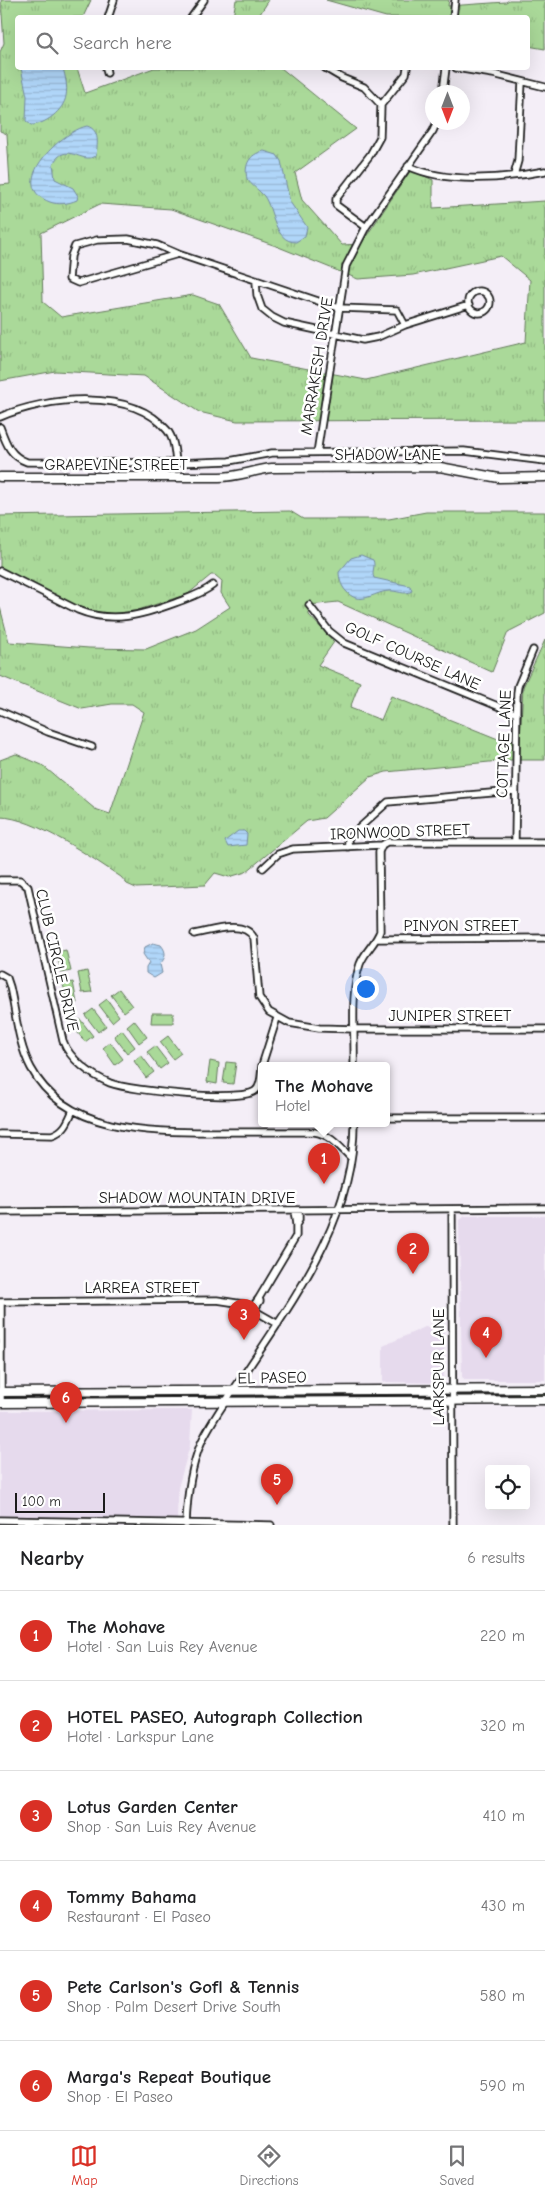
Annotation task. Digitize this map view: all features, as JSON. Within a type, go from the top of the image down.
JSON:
[{"type":"street","points":[[109,15],[114,0]]},
{"type":"street","points":[[193,15],[204,0]]},
{"type":"street","points":[[453,15],[455,0]]},
{"type":"street","points":[[328,70],[364,87],[381,105]]},
{"type":"street","points":[[366,226],[336,205],[336,199],[370,155],[380,137],[381,105],[406,74],[407,70]]},
{"type":"street","points":[[444,85],[446,70]]},
{"type":"street","points":[[468,70],[545,87]]},
{"type":"street","points":[[514,175],[518,161],[522,82]]},
{"type":"street","name":"MARRAKESH DRIVE","points":[[0,427],[6,446],[17,458],[27,462],[176,463],[229,461],[272,452],[317,453],[346,266],[366,226],[432,130]]},
{"type":"street","points":[[408,166],[434,176],[495,177],[545,171]]},
{"type":"street","points":[[178,254],[78,283],[70,279],[71,256],[75,246],[97,240],[128,239],[157,245],[256,282],[339,308],[397,310],[402,315],[405,325]]},
{"type":"street","points":[[256,282],[256,295],[262,309],[272,317],[284,323],[363,340],[378,337],[405,325],[469,305]]},
{"type":"street","points":[[0,417],[13,412],[80,399],[94,399],[128,405],[146,413],[168,430],[176,463]]},
{"type":"street","points":[[317,453],[464,451],[545,461]]},
{"type":"street","name":"SHADOW LANE","points":[[232,477],[256,470],[272,468],[440,467],[499,478],[545,477]]},
{"type":"street","name":"GRAPEVINE STREET","points":[[0,477],[232,477]]},
{"type":"street","points":[[0,572],[89,615],[108,618],[125,618],[144,614],[204,592],[213,585]]},
{"type":"street","name":"GOLF COURSE LANE","points":[[309,605],[329,631],[344,643],[517,714]]},
{"type":"street","name":"COTTAGE LANE","points":[[515,842],[514,791],[518,686],[533,650]]},
{"type":"street","points":[[0,711],[48,732],[92,747]]},
{"type":"street","points":[[348,847],[348,838],[388,802],[514,791]]},
{"type":"street","name":"IRONWOOD STREET","points":[[263,868],[278,854],[293,849],[382,846],[387,842],[545,842]]},
{"type":"street","points":[[354,1062],[356,992],[360,965],[366,952],[377,939],[380,930],[379,852],[382,846]]},
{"type":"street","name":"CLUB CIRCLE DRIVE","points":[[0,880],[20,880],[28,886],[61,1036],[68,1052],[80,1065],[110,1083],[167,1094],[244,1095],[256,1090],[258,1086]]},
{"type":"street","points":[[194,934],[236,927],[246,928],[251,932],[254,938],[259,997],[262,1005],[277,1018]]},
{"type":"street","name":"PINYON STREET","points":[[377,939],[545,938]]},
{"type":"street","points":[[0,974],[7,978],[10,987],[24,1052],[31,1068],[56,1098],[73,1110],[104,1122],[144,1131],[323,1133],[351,1158]]},
{"type":"street","name":"CLUB CIRCLE DRIVE","points":[[263,1062],[277,1018]]},
{"type":"street","name":"JUNIPER STREET","points":[[277,1018],[302,1026],[355,1029],[545,1029]]},
{"type":"street","points":[[0,1134],[52,1135],[59,1133],[64,1129],[73,1110]]},
{"type":"street","points":[[390,1118],[545,1118]]},
{"type":"street","points":[[186,1525],[189,1485],[202,1442],[225,1402],[312,1271],[339,1210],[351,1158],[354,1127]]},
{"type":"street","name":"SHADOW MOUNTAIN DRIVE","points":[[0,1212],[545,1208]]},
{"type":"street","points":[[252,1310],[260,1301],[259,1298],[296,1236],[296,1225],[299,1220],[296,1210]]},
{"type":"street","name":"LARKSPUR LANE","points":[[452,1210],[453,1525]]},
{"type":"street","name":"LARREA STREET","points":[[1,1302],[217,1300],[243,1304],[278,1324]]},
{"type":"street","points":[[0,1403],[1,1302]]},
{"type":"street","points":[[460,1394],[493,1394],[510,1389]]},
{"type":"street","name":"EL PASEO","points":[[1,1392],[545,1389]]},
{"type":"street","name":"EL PASEO","points":[[0,1403],[545,1400]]},
{"type":"street","points":[[0,1520],[186,1525],[271,1525]]},
{"type":"shaded area","points":[[465,1216],[545,1216],[545,1380],[466,1380],[462,1377],[459,1221]]},
{"type":"shaded area","points":[[425,1327],[444,1327],[444,1383],[383,1382],[383,1346]]},
{"type":"shaded area","points":[[192,1410],[190,1445],[178,1488],[177,1519],[0,1516],[0,1411]]},
{"type":"green space","points":[[1,0],[91,0],[84,15],[15,15],[15,70],[78,70],[85,93],[148,70],[283,70],[356,129],[295,173],[302,200],[342,245],[361,244],[411,170],[433,180],[433,208],[545,201],[545,420],[237,421],[199,412],[144,376],[55,371],[0,381],[0,185],[10,184],[7,134],[0,131],[0,52],[4,43]],"holes":[[[100,204],[171,209],[276,246],[358,279],[413,275],[501,256],[530,280],[526,342],[366,380],[251,358],[219,304],[193,295],[61,317],[43,302],[41,233]]]},
{"type":"green space","points":[[236,0],[269,0],[260,15],[233,15]]},
{"type":"green space","points":[[326,0],[449,0],[448,6],[506,2],[509,0],[545,0],[545,49],[530,46],[530,15],[379,15]]},
{"type":"green space","points":[[290,511],[303,519],[389,519],[426,512],[545,512],[545,613],[508,632],[492,672],[338,602],[309,605],[309,615],[334,642],[318,665],[360,682],[350,708],[381,720],[391,696],[503,741],[520,741],[523,687],[545,640],[545,760],[510,760],[386,772],[370,777],[324,818],[307,821],[246,872],[229,877],[215,873],[205,885],[136,888],[127,884],[121,877],[79,850],[46,831],[14,819],[0,817],[0,760],[16,754],[42,765],[95,809],[110,814],[144,712],[132,704],[112,704],[82,709],[0,676],[0,607],[9,642],[89,648],[146,649],[196,629],[230,607],[221,593],[222,581],[215,575],[211,575],[188,594],[135,611],[107,614],[78,607],[0,570],[0,516]]},
{"type":"green space","points":[[66,950],[71,971],[61,973],[57,952]]},
{"type":"green space","points":[[87,971],[92,992],[82,993],[78,973]]},
{"type":"green space","points":[[73,982],[77,1003],[68,1005],[63,984]]},
{"type":"green space","points":[[119,989],[132,1006],[124,1012],[111,995]]},
{"type":"green space","points":[[107,999],[119,1016],[112,1022],[99,1005]]},
{"type":"green space","points":[[93,1009],[106,1026],[98,1032],[85,1015]]},
{"type":"green space","points":[[152,1013],[173,1013],[173,1023],[151,1023]]},
{"type":"green space","points":[[80,1019],[93,1036],[85,1042],[72,1025]]},
{"type":"green space","points":[[134,1020],[147,1037],[139,1043],[127,1026]]},
{"type":"green space","points":[[122,1030],[135,1047],[127,1053],[114,1036]]},
{"type":"green space","points":[[168,1036],[181,1053],[173,1059],[160,1042]]},
{"type":"green space","points":[[110,1042],[123,1059],[115,1065],[103,1048]]},
{"type":"green space","points":[[155,1046],[168,1063],[160,1069],[147,1052]]},
{"type":"green space","points":[[141,1055],[154,1072],[146,1078],[134,1061]]},
{"type":"green space","points":[[210,1061],[219,1063],[217,1084],[207,1082]]},
{"type":"green space","points":[[226,1062],[236,1063],[233,1084],[223,1083]]},
{"type":"green space","points":[[545,1392],[545,1397],[462,1397],[502,1393]]},
{"type":"green space","points":[[442,1393],[400,1398],[242,1398],[272,1394]]},
{"type":"water","points":[[21,70],[63,70],[67,89],[66,96],[62,106],[48,120],[31,125],[26,121],[27,96]]},
{"type":"water","points":[[87,126],[96,135],[96,156],[85,158],[68,153],[58,157],[53,164],[55,179],[73,188],[78,196],[77,200],[63,204],[50,202],[37,194],[33,184],[35,172],[52,148],[76,130]]},
{"type":"water","points":[[264,151],[277,155],[281,161],[290,202],[307,227],[305,236],[296,242],[289,241],[283,237],[264,196],[247,179],[246,169],[251,157]]},
{"type":"water","points":[[361,555],[373,560],[374,578],[410,586],[412,591],[406,593],[389,591],[366,598],[356,598],[350,595],[342,586],[339,572],[351,558]]},
{"type":"water","points":[[238,831],[244,831],[247,834],[246,845],[228,847],[225,841]]},
{"type":"water","points":[[153,943],[161,945],[165,955],[160,964],[162,973],[154,978],[146,973],[149,963],[143,954],[145,947]]},
{"type":"place","name":"The Mohave","points":[[324,1184]]},
{"type":"place","name":"HOTEL PASEO, Autograph Collection","points":[[413,1274]]},
{"type":"place","name":"Lotus Garden Center","points":[[244,1340]]},
{"type":"place","name":"Tommy Bahama","points":[[486,1358]]},
{"type":"place","name":"Marga's Repeat Boutique","points":[[66,1423]]},
{"type":"place","name":"Pete Carlson's Gofl & Tennis","points":[[277,1505]]}]
